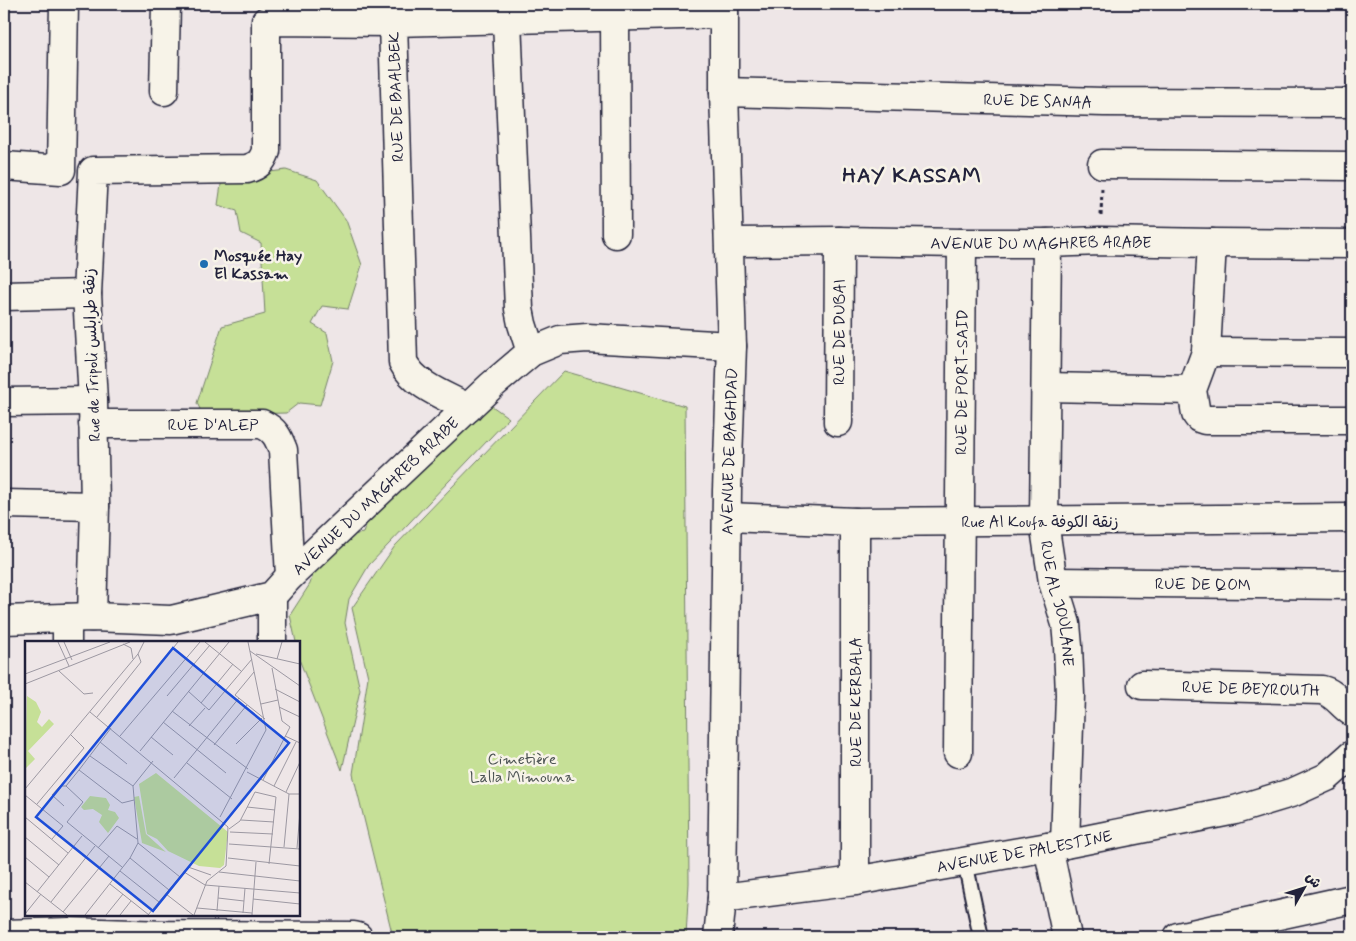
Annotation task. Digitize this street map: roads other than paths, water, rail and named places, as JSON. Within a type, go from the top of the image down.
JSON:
[{"type":"street","points":[[61,170],[64,4]]},
{"type":"street","points":[[164,91],[166,4]]},
{"type":"street","name":"RUE DE BAALBEK","points":[[468,408],[416,380],[408,372],[404,362],[393,22],[615,16],[724,9]]},
{"type":"street","name":"AVENUE DE BAGHDAD","points":[[722,898],[727,490],[732,346],[724,92],[724,9]]},
{"type":"street","points":[[4,166],[93,171],[247,169],[257,166],[266,151],[261,12],[393,22]]},
{"type":"street","points":[[615,16],[616,234]]},
{"type":"street","points":[[507,20],[519,309],[531,352]]},
{"type":"street","name":"RUE DE SANAA","points":[[724,92],[1104,102],[1352,103]]},
{"type":"street","points":[[1102,164],[1352,166]]},
{"type":"street","name":"Rue de Tripoli زنقة طرابلس","points":[[75,626],[95,506],[93,413],[87,294],[93,171]]},
{"type":"street","name":"AVENUE DU MAGHREB ARABE","points":[[730,242],[1047,243],[1100,240],[1352,244]]},
{"type":"street","name":"RUE DE DUBAI","points":[[838,422],[839,241]]},
{"type":"street","name":"RUE DE PORT-SAID","points":[[958,753],[962,243]]},
{"type":"street","name":"RUE AL JOULANE","points":[[1047,243],[1044,522],[1053,582],[1066,624],[1068,646],[1070,695],[1057,846],[1067,937]]},
{"type":"street","points":[[1212,243],[1206,352],[1192,390],[1196,414],[1199,418],[1206,420],[1352,420]]},
{"type":"street","points":[[4,296],[87,294]]},
{"type":"street","name":"AVENUE DU MAGHREB ARABE","points":[[272,596],[290,576],[468,408],[531,352],[560,340],[587,338],[732,346]]},
{"type":"street","points":[[1206,352],[1352,353]]},
{"type":"street","points":[[1046,387],[1192,390]]},
{"type":"street","name":"RUE D'ALEP","points":[[4,402],[93,413],[262,424],[272,429],[278,436],[282,450],[290,576]]},
{"type":"street","points":[[4,504],[95,506]]},
{"type":"street","name":"Rue Al Koufa زنقة الكوفة","points":[[728,517],[855,522],[1044,522],[1352,518]]},
{"type":"street","name":"RUE DE KERBALA","points":[[855,522],[855,882]]},
{"type":"street","name":"RUE DE QOM","points":[[1053,582],[1352,585]]},
{"type":"street","points":[[4,620],[170,631],[272,596],[272,641]]},
{"type":"street","name":"RUE DE BEYROUTH","points":[[1142,685],[1322,690],[1331,692],[1352,712]]},
{"type":"street","name":"AVENUE DE PALESTINE","points":[[722,898],[855,882],[1057,846],[1235,810],[1294,792],[1327,777],[1352,756]]},
{"type":"street","points":[[718,937],[722,898]]},
{"type":"street","points":[[1178,937],[1352,899]]},
{"type":"street","points":[[4,934],[31,935],[68,923],[134,935],[166,925],[275,925],[315,937],[358,937]]},
{"type":"lane","points":[[965,862],[980,937]]},
{"type":"place","name":"Mosquée Hay El Kassam","points":[[204,264]]},
{"type":"district","name":"HAY KASSAM","points":[[912,175]]},
{"type":"park label","name":"Cimetière Lalla Mimouna","points":[[522,767]]}]
